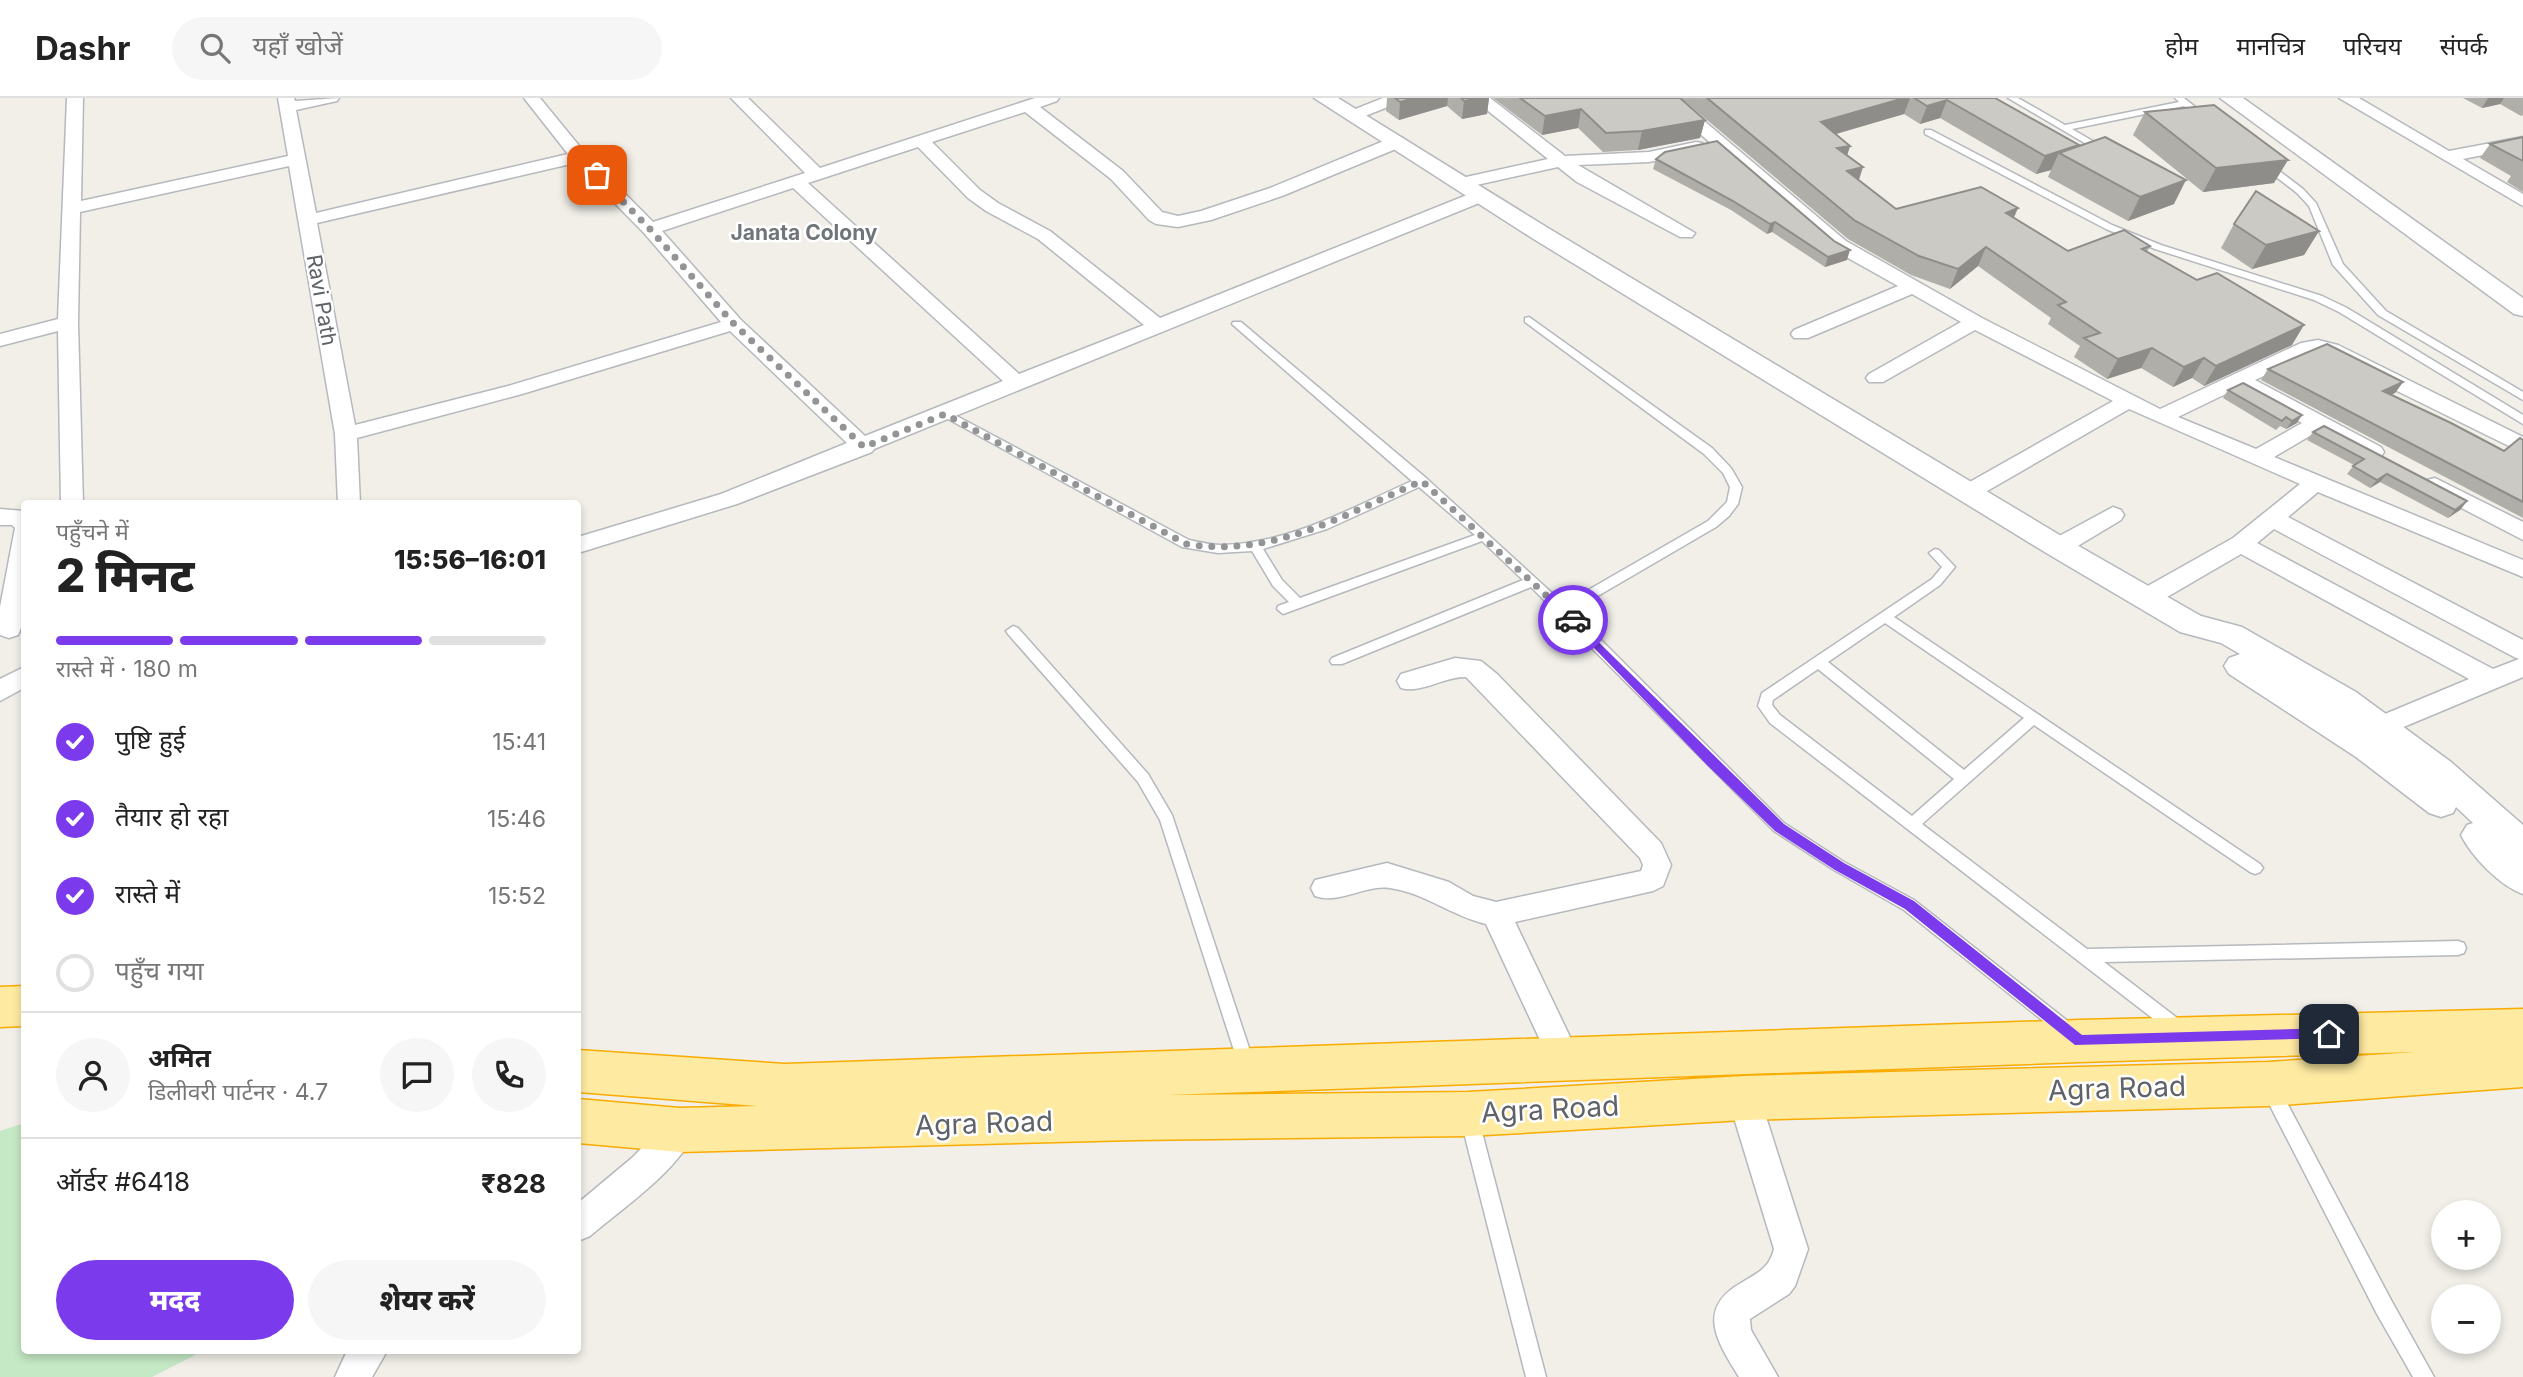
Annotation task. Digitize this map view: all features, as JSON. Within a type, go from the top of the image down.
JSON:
[{"type":"highway","points":[[0,1007],[21,1006]]},
{"type":"highway","name":"Agra Road","points":[[581,1071],[785,1086],[2080,1041],[2523,1029]]},
{"type":"highway","name":"Agra Road","points":[[581,1121],[680,1130],[1133,1118],[1468,1114],[1744,1098],[2268,1084],[2523,1066]]},
{"type":"street","points":[[72,500],[68,323],[75,98]]},
{"type":"street","points":[[287,102],[331,98]]},
{"type":"street","points":[[532,98],[579,157],[650,229],[734,324],[864,447]]},
{"type":"street","points":[[650,229],[1051,98]]},
{"type":"street","points":[[1324,98],[1967,493],[2191,624],[2212,648],[2336,710],[2382,726],[2523,846]]},
{"type":"street","points":[[1354,115],[1397,98]]},
{"type":"street","points":[[1480,98],[1560,161],[1602,189],[1686,233]]},
{"type":"street","points":[[1667,98],[1839,245],[1975,322],[2160,417],[2315,483],[2520,565]]},
{"type":"street","points":[[2230,98],[2523,309]]},
{"type":"street","points":[[2347,98],[2523,201]]},
{"type":"street","name":"Ravi Path","points":[[287,102],[346,434],[349,500]]},
{"type":"street","points":[[748,102],[817,175]]},
{"type":"street","points":[[1028,106],[1116,174],[1153,213],[1170,223],[1182,223],[1224,211],[1397,142]]},
{"type":"street","points":[[921,141],[974,194],[992,207],[1044,235],[1159,327]]},
{"type":"street","points":[[581,544],[729,499],[864,447],[1159,327],[1473,189],[1560,161],[1649,157],[1718,142]]},
{"type":"street","points":[[2449,156],[2523,142]]},
{"type":"street","points":[[308,220],[579,157]]},
{"type":"street","points":[[73,208],[297,159]]},
{"type":"street","points":[[796,182],[1018,384]]},
{"type":"street","points":[[1801,334],[1912,287]]},
{"type":"street","points":[[1876,378],[1975,322]]},
{"type":"street","points":[[0,340],[68,323]]},
{"type":"street","points":[[346,434],[515,390],[734,324]]},
{"type":"street","points":[[2160,417],[2308,347],[2318,346],[2331,349],[2523,446]]},
{"type":"street","points":[[2239,380],[2391,461]]},
{"type":"street","points":[[1967,493],[2128,401]]},
{"type":"street","points":[[2256,458],[2319,422]]},
{"type":"street","points":[[2415,474],[2523,532]]},
{"type":"street","points":[[2146,598],[2241,544],[2315,483]]},
{"type":"street","points":[[2058,547],[2113,515]]},
{"type":"street","points":[[0,517],[19,517],[21,521]]},
{"type":"street","points":[[2272,518],[2523,651]]},
{"type":"street","points":[[2241,544],[2492,680]]},
{"type":"street","points":[[14,617],[21,558]]},
{"type":"street","points":[[1325,888],[1387,875],[1439,890],[1466,907],[1496,914],[1643,883],[1653,878],[1657,865],[1651,851],[1488,681],[1472,668],[1455,667],[1410,681]]},
{"type":"street","points":[[2382,726],[2523,667]]},
{"type":"street","points":[[0,691],[21,678]]},
{"type":"street","points":[[2336,710],[2473,830],[2523,878]]},
{"type":"street","points":[[1496,914],[1565,1060]]},
{"type":"street","points":[[1744,1098],[1791,1249],[1788,1267],[1776,1284],[1742,1300],[1732,1312],[1733,1335],[1760,1377]]},
{"type":"street","points":[[581,1221],[645,1168],[680,1130]]},
{"type":"street","points":[[353,1377],[365,1354]]},
{"type":"lane","points":[[2012,98],[2111,155]]},
{"type":"lane","points":[[2065,128],[2182,101],[2217,127]]},
{"type":"lane","points":[[1928,132],[2109,227],[2158,247],[2318,298],[2343,310],[2523,420]]},
{"type":"lane","points":[[2258,159],[2300,191],[2313,205],[2338,265],[2382,313],[2523,397]]},
{"type":"lane","points":[[2343,310],[2349,304],[2369,300]]},
{"type":"lane","points":[[1529,320],[1708,451],[1728,470],[1737,486],[1736,499],[1731,510],[1712,524],[1563,610]]},
{"type":"lane","points":[[1237,324],[1422,481],[1533,581],[1779,827],[1839,866],[1909,905],[2080,1041]]},
{"type":"lane","points":[[945,414],[1186,544],[1217,549],[1287,538],[1422,481]]},
{"type":"lane","points":[[1283,609],[1484,536]]},
{"type":"lane","points":[[1255,545],[1277,583],[1298,604]]},
{"type":"lane","points":[[1935,553],[1949,567],[1944,574],[1767,697],[1765,706],[1775,719],[2190,1038]]},
{"type":"lane","points":[[1337,661],[1533,581]]},
{"type":"lane","points":[[1885,617],[2255,868]]},
{"type":"lane","points":[[1013,631],[1143,778],[1167,819],[1249,1071]]},
{"type":"lane","points":[[1818,662],[1963,778]]},
{"type":"lane","points":[[1912,824],[2034,717]]},
{"type":"lane","points":[[2086,956],[2458,948]]},
{"type":"lane","points":[[2268,1084],[2384,1307],[2424,1377]]},
{"type":"lane","points":[[1468,1114],[1536,1377]]},
{"type":"green space","points":[[21,1124],[21,1354],[197,1354],[152,1377],[0,1377],[0,1131]]},
{"type":"building","points":[[1395,98],[1414,98],[1400,102]]},
{"type":"building","points":[[1520,98],[1680,98],[1705,120],[1642,131],[1606,133],[1581,109],[1545,116]]},
{"type":"building","points":[[1707,98],[1904,98],[1821,122],[1850,146],[1837,148],[1863,167],[1847,171],[1896,209],[1981,187],[2018,208],[2006,213],[2068,251],[2124,230],[2150,246],[2142,249],[2197,280],[2217,273],[2304,325],[2216,366],[2204,358],[2184,367],[2152,348],[2118,359],[2084,338],[2100,333],[2058,305],[2066,302],[1986,247],[1958,269],[1919,256],[1854,220]]},
{"type":"building","points":[[1914,98],[1995,98],[2079,145],[2045,156],[1947,100],[1927,106]]},
{"type":"building","points":[[2214,105],[2288,160],[2216,168],[2145,112]]},
{"type":"building","points":[[2105,137],[2186,180],[2140,197],[2059,153]]},
{"type":"building","points":[[2523,137],[2523,161],[2490,144]]},
{"type":"building","points":[[1717,141],[1834,241],[1850,250],[1828,257],[1775,222],[1770,224],[1656,159],[1665,152]]},
{"type":"building","points":[[2256,191],[2319,231],[2266,245],[2234,224]]},
{"type":"building","points":[[2327,344],[2403,382],[2383,391],[2504,451],[2520,438],[2523,440],[2523,502],[2268,369]]},
{"type":"building","points":[[2243,383],[2302,415],[2292,421],[2286,417],[2282,421],[2228,390]]},
{"type":"building","points":[[2324,426],[2467,501],[2455,510],[2387,474],[2377,480],[2353,466],[2364,459],[2313,432]]},
{"type":"way so far","points":[[597,175],[650,229],[734,324],[864,447],[945,414],[1186,544],[1217,549],[1244,547],[1287,538],[1422,481],[1573,620]]},
{"type":"district","name":"Janata Colony","points":[[804,232]]},
{"type":"route","points":[[1573,620],[1779,827],[1804,845],[1909,905],[1948,933],[2080,1041],[2329,1034]]}]
